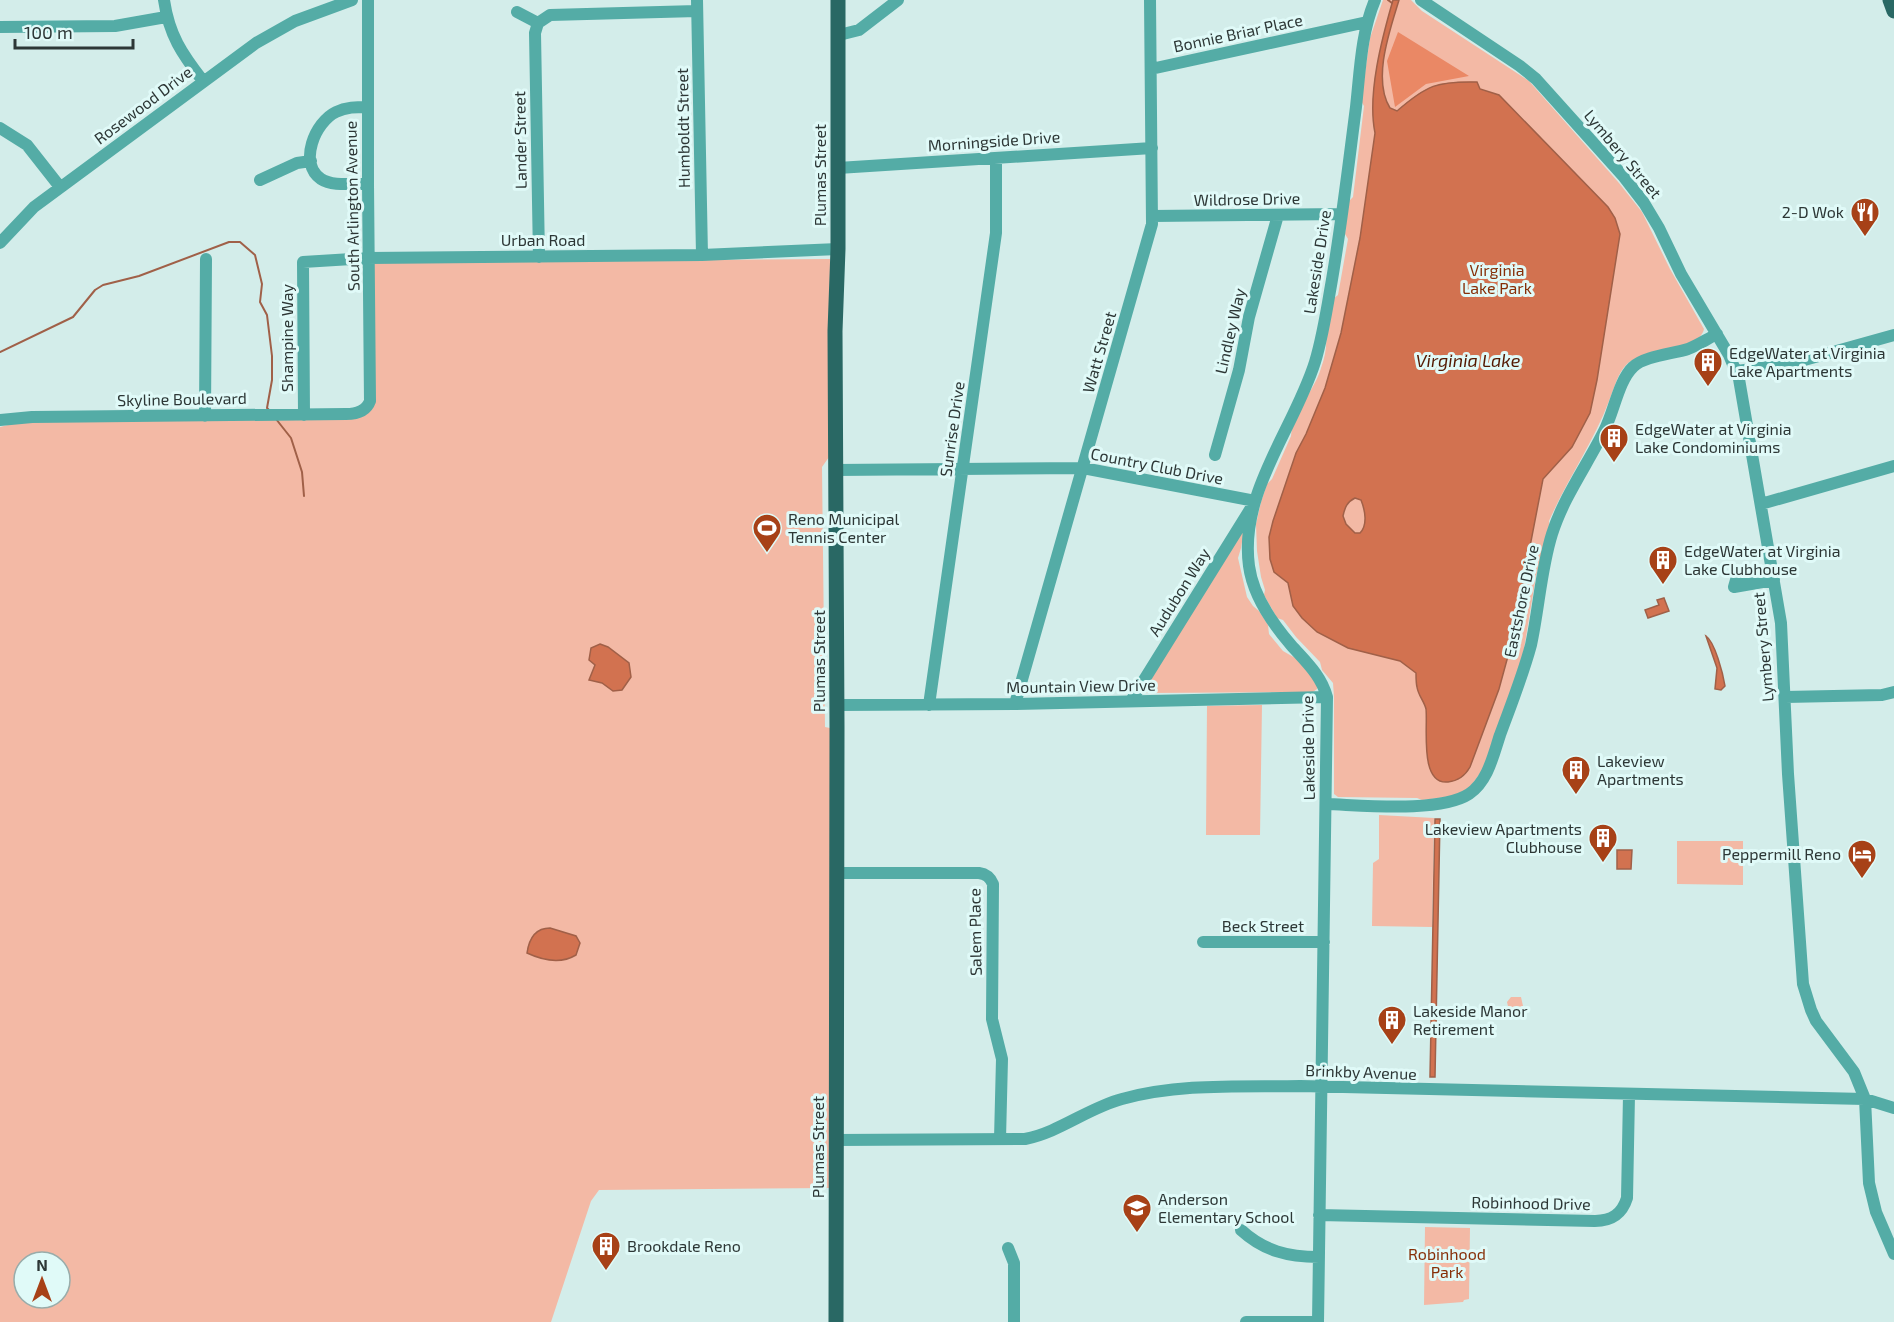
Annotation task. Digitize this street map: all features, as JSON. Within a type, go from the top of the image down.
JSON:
[{"type":"main road","name":"Plumas Street","points":[[836,1322],[835,331],[838,249],[838,0]]},
{"type":"main road","points":[[1890,0],[1894,10]]},
{"type":"street","points":[[164,0],[166,17],[178,46],[203,81]]},
{"type":"street","name":"Rosewood Drive","points":[[1,238],[34,207],[60,187],[276,30],[317,11],[352,0]]},
{"type":"street","name":"South Arlington Avenue","points":[[364,409],[369,405],[371,396],[368,258],[368,0]]},
{"type":"street","points":[[838,34],[859,30],[898,0]]},
{"type":"street","name":"Watt Street","points":[[1015,704],[1152,224],[1150,0]]},
{"type":"street","name":"Lakeside Drive","points":[[1318,1322],[1326,697],[1320,679],[1277,628],[1256,591],[1249,568],[1248,549],[1255,501],[1314,364],[1325,320],[1342,214],[1367,22],[1375,0]]},
{"type":"street","name":"Lymbery Street","points":[[1421,0],[1536,79],[1624,177],[1659,228],[1676,265],[1737,371],[1773,575],[1783,648],[1788,774],[1803,984],[1808,1004],[1816,1021],[1854,1072],[1865,1099],[1869,1183],[1872,1198],[1894,1254]]},
{"type":"street","points":[[517,12],[538,23],[550,15],[697,6]]},
{"type":"street","name":"Humboldt Street","points":[[697,6],[702,255]]},
{"type":"street","points":[[0,27],[115,26],[166,17]]},
{"type":"street","name":"Bonnie Briar Place","points":[[1151,69],[1367,22]]},
{"type":"street","name":"Lander Street","points":[[538,23],[535,33],[539,257]]},
{"type":"street","points":[[368,107],[344,109],[329,117],[314,136],[311,148],[311,161],[316,174],[327,182],[368,184]]},
{"type":"street","points":[[0,128],[27,145],[60,187]]},
{"type":"street","name":"Morningside Drive","points":[[838,168],[1152,148]]},
{"type":"street","name":"Sunrise Drive","points":[[929,705],[996,233],[996,158]]},
{"type":"street","points":[[261,180],[297,163],[311,161]]},
{"type":"street","name":"Wildrose Drive","points":[[1152,216],[1342,214]]},
{"type":"street","name":"Lindley Way","points":[[1215,455],[1239,370],[1249,317],[1278,215]]},
{"type":"street","name":"Urban Road","points":[[303,262],[368,258],[702,255],[838,249]]},
{"type":"street","name":"Urban Road","points":[[784,252],[817,255],[837,265]]},
{"type":"street","points":[[205,416],[206,259]]},
{"type":"street","name":"Shampine Way","points":[[303,262],[304,415]]},
{"type":"street","name":"Eastshore Drive","points":[[1326,804],[1419,805],[1442,803],[1462,798],[1482,781],[1527,657],[1549,545],[1556,523],[1606,428],[1625,378],[1636,364],[1688,349],[1717,334]]},
{"type":"street","points":[[1737,371],[1790,364],[1894,335]]},
{"type":"street","name":"Skyline Boulevard","points":[[0,420],[26,417],[353,414],[364,409]]},
{"type":"street","points":[[1761,504],[1894,466]]},
{"type":"street","name":"Country Club Drive","points":[[836,470],[1083,468],[1255,501]]},
{"type":"street","name":"Audubon Way","points":[[1131,700],[1255,501]]},
{"type":"street","points":[[1785,697],[1882,695],[1894,692]]},
{"type":"street","name":"Mountain View Drive","points":[[837,705],[1015,704],[1326,697]]},
{"type":"street","name":"Salem Place","points":[[837,873],[979,873],[991,879],[993,884],[992,1019],[1002,1059],[1000,1139]]},
{"type":"street","name":"Beck Street","points":[[1203,942],[1324,942]]},
{"type":"street","name":"Brinkby Avenue","points":[[836,1140],[1037,1137],[1121,1099],[1161,1090],[1208,1087],[1322,1087],[1865,1099],[1894,1108]]},
{"type":"street","name":"Robinhood Drive","points":[[1319,1215],[1609,1220],[1621,1212],[1627,1198],[1629,1095]]},
{"type":"street","points":[[1241,1230],[1262,1246],[1286,1255],[1319,1257]]},
{"type":"street","points":[[1008,1248],[1014,1263],[1014,1322]]},
{"type":"street","points":[[1246,1322],[1318,1322]]},
{"type":"green space","name":"Virginia Lake","points":[[1383,0],[1411,0],[1422,11],[1529,81],[1642,212],[1670,269],[1704,329],[1693,342],[1635,359],[1621,371],[1603,417],[1549,521],[1550,527],[1536,576],[1523,655],[1484,768],[1470,787],[1455,796],[1422,800],[1417,798],[1338,797],[1334,794],[1333,683],[1322,670],[1320,662],[1283,620],[1277,618],[1264,595],[1257,551],[1256,524],[1267,484],[1272,479],[1291,436],[1296,418],[1318,377],[1325,356],[1326,331],[1333,299],[1338,295],[1348,239],[1345,234],[1348,202],[1353,197],[1364,106],[1361,101],[1370,38]]},
{"type":"green space","points":[[830,259],[829,457],[822,467],[825,727],[830,728],[830,1188],[599,1190],[591,1201],[551,1322],[0,1322],[0,427],[16,423],[368,410],[374,262]]},
{"type":"green space","points":[[1245,524],[1238,558],[1247,597],[1268,625],[1269,634],[1283,651],[1297,659],[1318,685],[1317,689],[1313,692],[1145,693],[1144,691]]},
{"type":"green space","points":[[1262,705],[1260,835],[1206,835],[1207,706]]},
{"type":"green space","points":[[1379,815],[1434,818],[1432,927],[1372,926],[1373,863],[1379,859]]},
{"type":"green space","points":[[1677,841],[1743,841],[1743,885],[1677,884]]},
{"type":"green space","points":[[1511,997],[1521,997],[1525,1015],[1515,1018],[1510,1015],[1507,1002]]},
{"type":"green space","name":"Robinhood Park","points":[[1425,1227],[1470,1228],[1469,1299],[1463,1302],[1424,1305]]},
{"type":"shaded area","points":[[1398,32],[1469,76],[1426,84],[1395,107],[1387,61]]},
{"type":"water","name":"Virginia Lake","points":[[1393,0],[1399,0],[1387,40],[1383,69],[1385,96],[1390,108],[1397,111],[1433,86],[1452,82],[1477,82],[1480,89],[1499,95],[1608,207],[1615,218],[1620,234],[1590,413],[1572,447],[1543,479],[1511,645],[1499,689],[1470,767],[1461,778],[1448,782],[1439,780],[1429,765],[1426,709],[1418,690],[1416,673],[1400,661],[1348,648],[1317,632],[1293,606],[1288,583],[1274,572],[1270,559],[1269,537],[1273,521],[1296,453],[1325,388],[1341,333],[1360,238],[1375,133],[1374,84],[1380,48]],"holes":[[[1355,498],[1361,500],[1365,522],[1363,530],[1355,533],[1346,524],[1343,516],[1350,501]]]},
{"type":"water","points":[[1664,598],[1669,611],[1648,618],[1645,610],[1659,605],[1657,600]]},
{"type":"water","points":[[1706,636],[1715,651],[1720,666],[1725,686],[1721,690],[1715,689],[1717,668]]},
{"type":"water","points":[[600,644],[608,647],[629,663],[631,677],[622,690],[613,691],[602,683],[589,680],[595,665],[589,660],[591,648]]},
{"type":"water","points":[[1435,819],[1440,819],[1435,1077],[1430,1077]]},
{"type":"water","points":[[1617,850],[1632,850],[1631,869],[1617,869]]},
{"type":"water","points":[[550,928],[576,936],[580,943],[576,955],[552,960],[527,953],[534,935],[540,930]]},
{"type":"waterway","points":[[1388,0],[1392,3]]},
{"type":"waterway","points":[[0,352],[73,317],[95,290],[103,285],[139,276],[229,242],[240,242],[255,255],[262,284],[260,302],[267,315],[272,356],[272,380],[267,408],[269,410]]},
{"type":"waterway","points":[[276,419],[291,438],[302,472],[304,496]]},
{"type":"place","name":"2-D Wok","points":[[1865,238]]},
{"type":"place","name":"EdgeWater at Virginia Lake Apartments","points":[[1708,388]]},
{"type":"place","name":"EdgeWater at Virginia Lake Condominiums","points":[[1614,464]]},
{"type":"place","name":"Reno Municipal Tennis Center","points":[[767,554]]},
{"type":"place","name":"EdgeWater at Virginia Lake Clubhouse","points":[[1663,586]]},
{"type":"place","name":"Lakeview Apartments","points":[[1576,796]]},
{"type":"place","name":"Lakeview Apartments Clubhouse","points":[[1603,864]]},
{"type":"place","name":"Peppermill Reno","points":[[1862,880]]},
{"type":"place","name":"Lakeside Manor Retirement","points":[[1392,1046]]},
{"type":"place","name":"Anderson Elementary School","points":[[1137,1234]]},
{"type":"place","name":"Brookdale Reno","points":[[606,1272]]},
{"type":"park label","name":"Virginia Lake Park","points":[[1497,279]]}]
